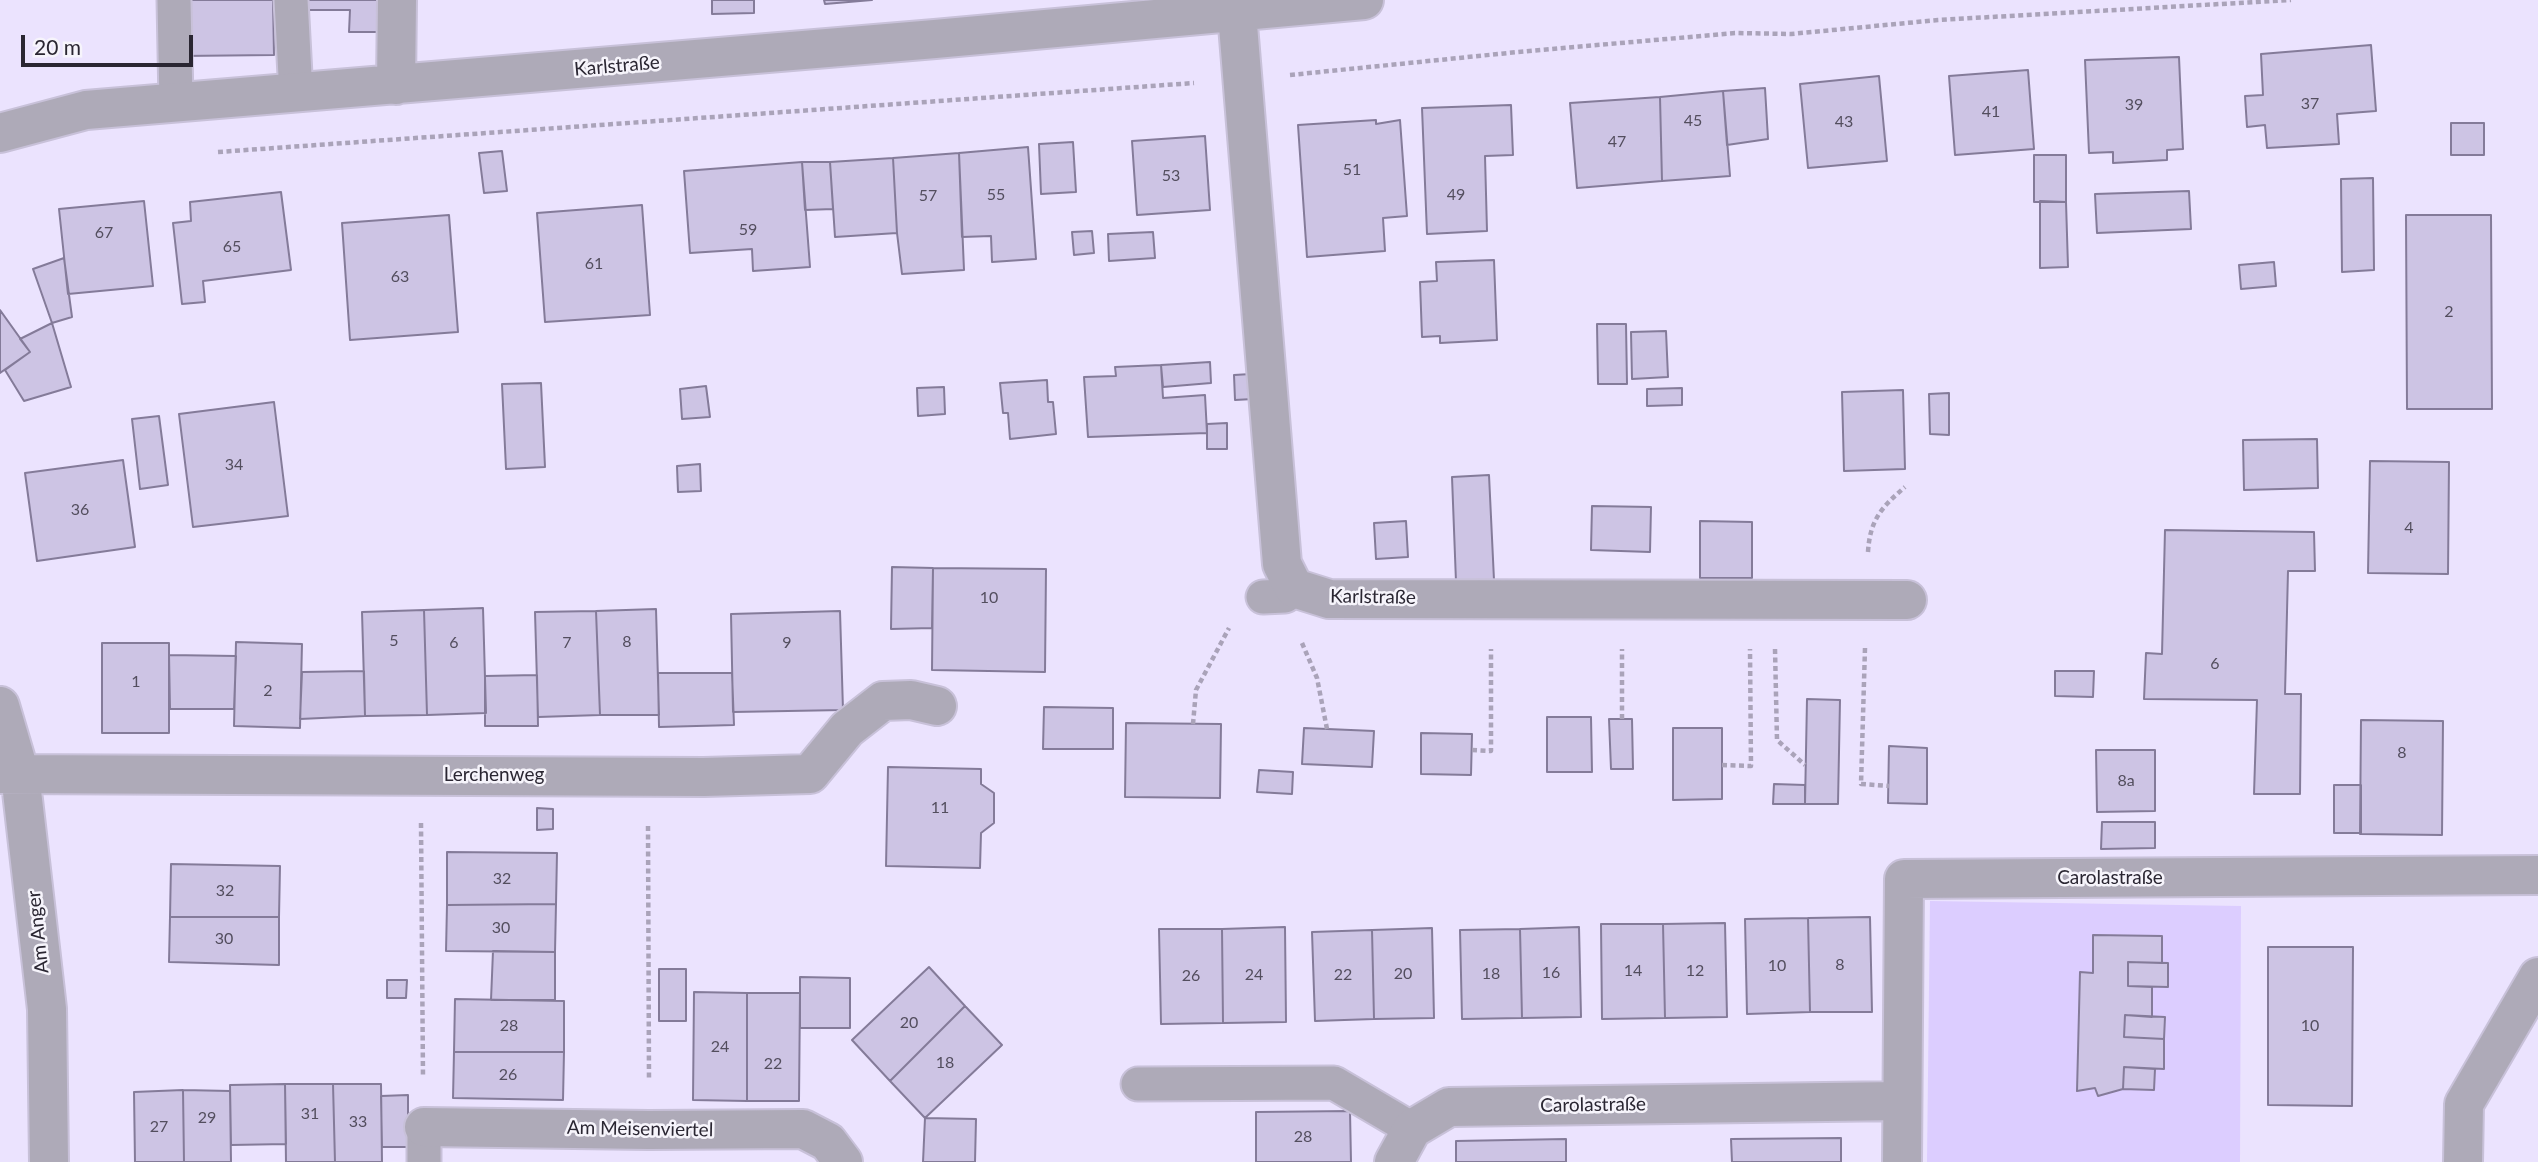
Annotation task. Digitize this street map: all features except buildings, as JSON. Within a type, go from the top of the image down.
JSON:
[{"type":"street","points":[[396,85],[397,0]]},
{"type":"street","name":"Karlstraße","points":[[0,133],[86,110],[1364,0]]},
{"type":"street","points":[[1237,13],[1282,564],[1281,594]]},
{"type":"street","name":"Karlstraße","points":[[1281,594],[1329,599],[1907,600]]},
{"type":"street","name":"Lerchenweg","points":[[10,774],[704,777],[810,774],[847,729],[883,701],[911,700],[937,706]]},
{"type":"street","name":"Am Anger","points":[[0,706],[47,1009],[49,1162]]},
{"type":"street","name":"Carolastraße","points":[[1902,1162],[1904,879],[2538,875]]},
{"type":"street","points":[[2463,1162],[2464,1104],[2538,977]]},
{"type":"street","name":"Carolastraße","points":[[1412,1129],[1449,1107],[1901,1101]]},
{"type":"street","name":"Am Meisenviertel","points":[[424,1144],[649,1130],[803,1129],[828,1142],[843,1162]]},
{"type":"street","points":[[1394,1162],[1412,1129]]},
{"type":"lane","points":[[174,0],[176,102]]},
{"type":"lane","points":[[291,0],[296,93]]},
{"type":"lane","points":[[1138,1084],[1334,1083],[1412,1129]]},
{"type":"path","points":[[217,153],[1243,80],[1735,33],[1791,34],[1938,20],[2291,0]]},
{"type":"path","points":[[1889,786],[1861,784],[1869,542],[1880,508],[1906,487]]},
{"type":"path","points":[[1193,724],[1196,690],[1229,629],[1281,594],[1317,678],[1327,729]]},
{"type":"path","points":[[1472,750],[1491,751],[1491,598]]},
{"type":"path","points":[[1622,598],[1622,719]]},
{"type":"path","points":[[1762,599],[1777,740],[1805,765]]},
{"type":"path","points":[[1722,765],[1751,766],[1762,599]]},
{"type":"path","points":[[420,775],[424,1144]]},
{"type":"path","points":[[648,776],[649,1130]]},
{"type":"shaded area","points":[[1930,901],[2241,906],[2240,1162],[1927,1162]]}]
